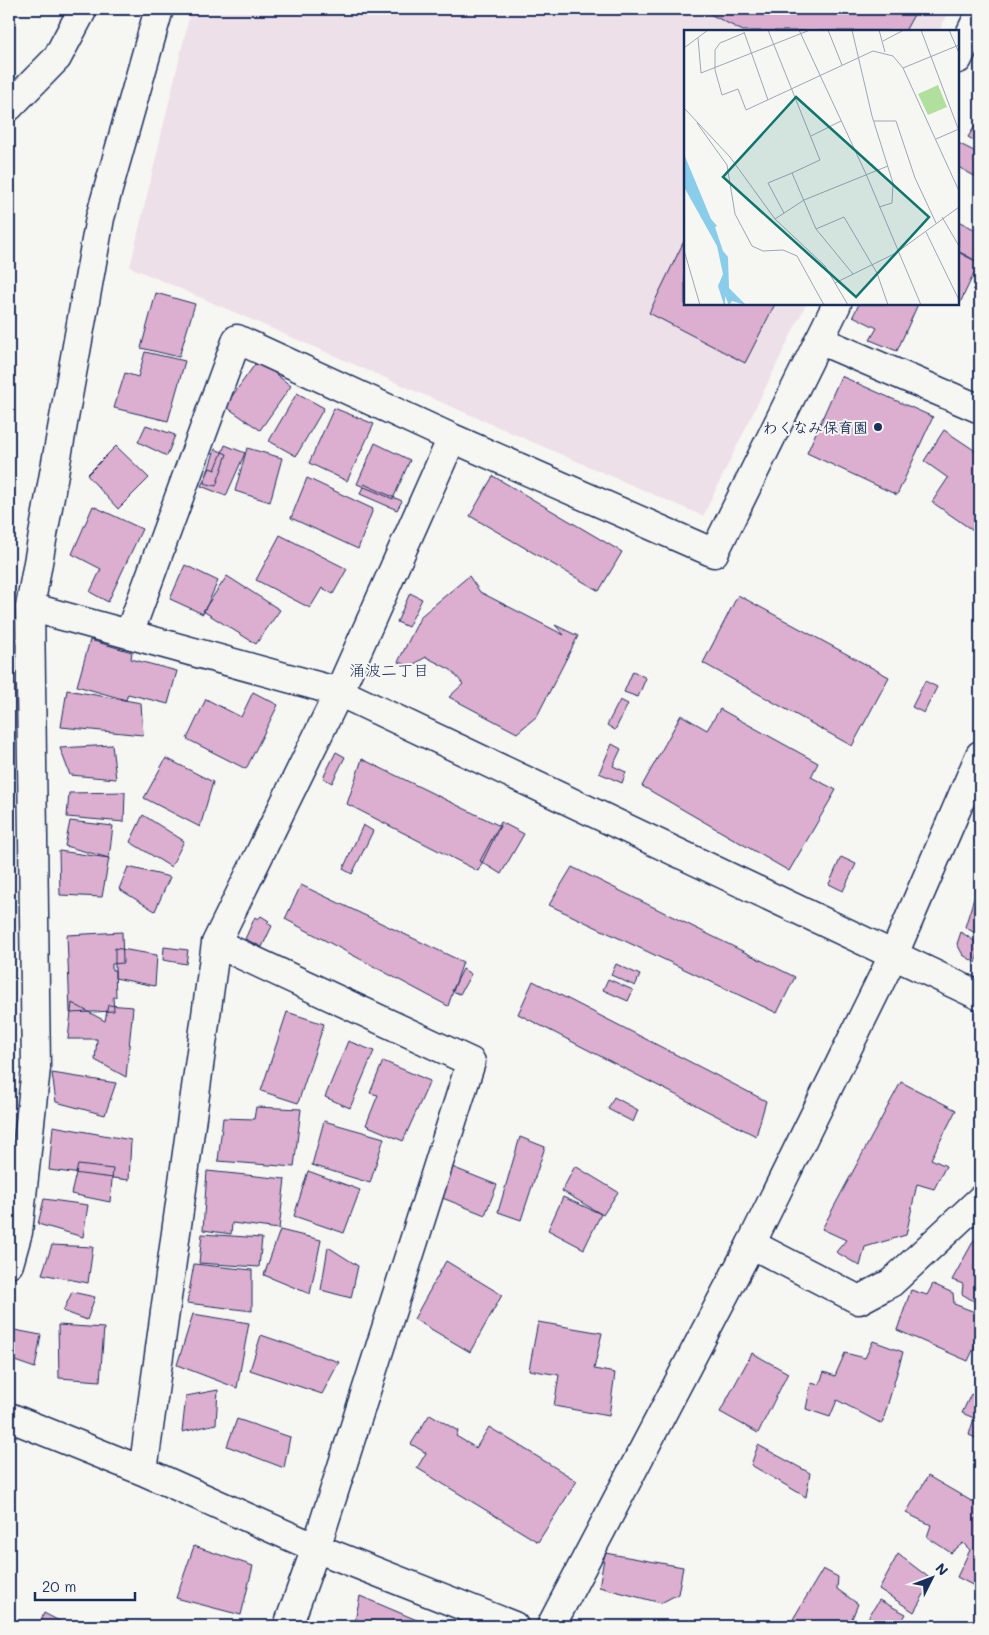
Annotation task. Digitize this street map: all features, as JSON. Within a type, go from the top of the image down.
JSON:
[{"type":"street","points":[[9,107],[56,58],[83,9]]},
{"type":"street","points":[[9,1264],[18,1232],[36,1068],[30,607],[100,218],[159,9]]},
{"type":"street","points":[[959,57],[980,13]]},
{"type":"street","points":[[129,634],[237,339],[452,438],[714,553],[836,305]]},
{"type":"street","points":[[819,340],[980,409]]},
{"type":"street","points":[[144,1471],[216,943],[339,692],[452,438]]},
{"type":"street","points":[[30,607],[339,692],[980,996]]},
{"type":"street","points":[[551,1626],[750,1244],[894,954],[980,755]]},
{"type":"street","points":[[216,943],[471,1062],[316,1548],[288,1626]]},
{"type":"street","points":[[750,1244],[859,1300],[891,1283],[980,1200]]},
{"type":"street","points":[[9,1417],[144,1471],[316,1548],[514,1626]]},
{"type":"shaded area","points":[[191,9],[950,9],[940,30],[684,30],[684,305],[806,305],[703,516],[130,267]]},
{"type":"building","points":[[700,9],[917,9],[906,30],[741,30]]},
{"type":"building","points":[[980,118],[980,144],[968,137]]},
{"type":"building","points":[[959,144],[980,154],[980,179],[959,168]]},
{"type":"building","points":[[959,222],[980,232],[980,263],[959,252]]},
{"type":"building","points":[[684,241],[684,305],[774,305],[745,363],[649,313]]},
{"type":"building","points":[[959,253],[979,263],[959,302]]},
{"type":"building","points":[[156,293],[195,304],[179,357],[141,348]]},
{"type":"building","points":[[858,305],[918,305],[897,351],[870,340],[877,328],[853,316]]},
{"type":"building","points":[[145,352],[185,361],[168,421],[114,408],[125,373],[138,377]]},
{"type":"building","points":[[258,360],[291,386],[260,430],[225,406]]},
{"type":"building","points":[[841,376],[933,417],[897,495],[807,453]]},
{"type":"building","points":[[297,393],[324,408],[296,456],[269,441]]},
{"type":"building","points":[[334,408],[374,424],[347,481],[309,463]]},
{"type":"building","points":[[146,425],[175,435],[167,456],[138,442]]},
{"type":"building","points":[[944,430],[980,454],[980,524],[975,532],[932,502],[948,478],[924,461]]},
{"type":"building","points":[[375,443],[410,460],[393,499],[357,484]]},
{"type":"building","points":[[225,445],[245,453],[226,496],[201,486],[210,468],[215,470]]},
{"type":"building","points":[[116,446],[149,478],[118,509],[87,475]]},
{"type":"building","points":[[247,448],[282,458],[270,502],[235,491]]},
{"type":"building","points":[[215,449],[227,454],[216,486],[204,483]]},
{"type":"building","points":[[493,476],[622,552],[599,591],[470,516]]},
{"type":"building","points":[[307,478],[373,509],[358,549],[291,518]]},
{"type":"building","points":[[364,484],[402,501],[397,510],[360,494]]},
{"type":"building","points":[[93,506],[142,529],[108,602],[90,592],[101,569],[72,554]]},
{"type":"building","points":[[280,535],[347,569],[333,594],[322,588],[310,608],[256,580]]},
{"type":"building","points":[[185,565],[218,581],[203,614],[170,599]]},
{"type":"building","points":[[227,576],[280,610],[256,644],[203,611]]},
{"type":"building","points":[[469,576],[480,592],[564,635],[555,625],[578,636],[537,716],[517,733],[449,697],[463,684],[451,670],[426,657],[411,666],[398,662],[421,616]]},
{"type":"building","points":[[410,593],[422,599],[408,627],[397,622]]},
{"type":"building","points":[[738,595],[889,677],[852,746],[703,663]]},
{"type":"building","points":[[90,640],[132,652],[131,659],[177,671],[168,704],[128,694],[126,700],[77,686]]},
{"type":"building","points":[[633,671],[646,678],[638,697],[624,692]]},
{"type":"building","points":[[925,681],[937,687],[924,713],[912,707]]},
{"type":"building","points":[[67,690],[141,703],[143,735],[61,727]]},
{"type":"building","points":[[253,692],[278,705],[246,769],[187,739],[206,699],[241,717]]},
{"type":"building","points":[[620,700],[628,704],[615,730],[607,725]]},
{"type":"building","points":[[720,709],[818,763],[811,777],[836,790],[789,871],[642,786],[681,715],[707,730]]},
{"type":"building","points":[[612,744],[621,749],[613,766],[626,772],[622,783],[599,773]]},
{"type":"building","points":[[112,745],[116,779],[70,775],[60,748]]},
{"type":"building","points":[[336,752],[345,757],[332,783],[323,778]]},
{"type":"building","points":[[166,758],[213,782],[200,827],[144,798]]},
{"type":"building","points":[[362,759],[500,826],[478,871],[347,804]]},
{"type":"building","points":[[125,792],[124,822],[67,817],[69,793]]},
{"type":"building","points":[[143,815],[184,841],[171,867],[130,842]]},
{"type":"building","points":[[70,821],[113,826],[109,858],[65,846]]},
{"type":"building","points":[[501,822],[524,834],[501,874],[480,861]]},
{"type":"building","points":[[363,825],[373,831],[352,874],[343,869]]},
{"type":"building","points":[[59,851],[109,858],[102,897],[60,895]]},
{"type":"building","points":[[841,857],[856,864],[843,891],[829,884]]},
{"type":"building","points":[[128,867],[170,877],[155,911],[119,889]]},
{"type":"building","points":[[572,867],[795,977],[777,1013],[549,905]]},
{"type":"building","points":[[980,883],[980,936],[965,927]]},
{"type":"building","points":[[301,885],[463,962],[448,1006],[285,919]]},
{"type":"building","points":[[261,916],[269,921],[267,923],[272,926],[262,947],[245,939],[255,917],[258,919]]},
{"type":"building","points":[[122,932],[123,963],[112,964],[112,970],[115,970],[116,997],[113,997],[114,1011],[70,1013],[67,935]]},
{"type":"building","points":[[961,932],[980,945],[976,963],[963,955],[957,944]]},
{"type":"building","points":[[164,947],[188,950],[186,964],[163,960]]},
{"type":"building","points":[[115,948],[157,955],[155,986],[115,978]]},
{"type":"building","points":[[616,964],[640,975],[635,986],[611,975]]},
{"type":"building","points":[[463,969],[471,974],[460,994],[452,991]]},
{"type":"building","points":[[608,979],[633,990],[628,1001],[603,990]]},
{"type":"building","points":[[533,981],[766,1101],[756,1136],[518,1014]]},
{"type":"building","points":[[72,1003],[105,1021],[108,1005],[133,1007],[126,1077],[95,1060],[97,1039],[68,1039]]},
{"type":"building","points":[[287,1012],[324,1024],[298,1103],[261,1091]]},
{"type":"building","points":[[348,1041],[374,1051],[350,1108],[325,1097]]},
{"type":"building","points":[[383,1061],[430,1081],[403,1141],[366,1125],[378,1095],[370,1093]]},
{"type":"building","points":[[52,1073],[116,1083],[105,1115],[56,1102]]},
{"type":"building","points":[[901,1082],[956,1110],[931,1159],[946,1166],[934,1189],[917,1184],[906,1235],[865,1247],[860,1266],[836,1252],[846,1240],[822,1229]]},
{"type":"building","points":[[614,1097],[638,1110],[633,1122],[608,1109]]},
{"type":"building","points":[[256,1107],[301,1109],[294,1167],[218,1161],[223,1118],[254,1119]]},
{"type":"building","points":[[324,1121],[384,1138],[370,1183],[312,1165]]},
{"type":"building","points":[[53,1126],[131,1140],[129,1180],[49,1170]]},
{"type":"building","points":[[520,1137],[545,1147],[521,1220],[498,1212]]},
{"type":"building","points":[[442,1163],[497,1185],[485,1215],[430,1193]]},
{"type":"building","points":[[78,1165],[113,1169],[110,1202],[71,1194]]},
{"type":"building","points":[[575,1166],[618,1192],[603,1215],[562,1191]]},
{"type":"building","points":[[207,1171],[285,1179],[279,1229],[232,1223],[231,1234],[203,1230]]},
{"type":"building","points":[[308,1171],[360,1190],[344,1233],[294,1216]]},
{"type":"building","points":[[563,1197],[601,1214],[584,1249],[548,1230]]},
{"type":"building","points":[[44,1199],[88,1205],[83,1237],[38,1224]]},
{"type":"building","points":[[280,1230],[321,1240],[310,1294],[264,1275]]},
{"type":"building","points":[[202,1234],[262,1238],[259,1267],[199,1263]]},
{"type":"building","points":[[974,1240],[980,1243],[980,1305],[962,1294],[963,1284],[952,1280]]},
{"type":"building","points":[[52,1245],[93,1247],[88,1283],[42,1274]]},
{"type":"building","points":[[328,1247],[358,1266],[351,1298],[321,1290]]},
{"type":"building","points":[[446,1261],[502,1295],[470,1352],[414,1319]]},
{"type":"building","points":[[194,1264],[252,1270],[252,1311],[187,1303]]},
{"type":"building","points":[[933,1284],[953,1293],[954,1304],[980,1314],[980,1335],[968,1361],[897,1330],[911,1290],[927,1295]]},
{"type":"building","points":[[72,1292],[95,1297],[87,1320],[63,1311]]},
{"type":"building","points":[[193,1314],[249,1323],[237,1388],[177,1365]]},
{"type":"building","points":[[538,1322],[602,1333],[594,1369],[615,1373],[609,1416],[554,1406],[559,1375],[529,1370]]},
{"type":"building","points":[[58,1325],[104,1328],[100,1381],[59,1378]]},
{"type":"building","points":[[9,1329],[41,1335],[35,1368],[9,1359]]},
{"type":"building","points":[[261,1335],[339,1362],[322,1394],[250,1370]]},
{"type":"building","points":[[873,1341],[903,1352],[882,1424],[837,1400],[830,1417],[806,1409],[811,1383],[819,1385],[824,1372],[835,1376],[845,1353],[865,1358]]},
{"type":"building","points":[[752,1353],[788,1373],[758,1433],[720,1412]]},
{"type":"building","points":[[218,1390],[216,1424],[182,1432],[186,1396]]},
{"type":"building","points":[[971,1394],[980,1399],[980,1440],[969,1435],[974,1418],[962,1413]]},
{"type":"building","points":[[430,1414],[458,1431],[456,1436],[476,1448],[489,1427],[577,1481],[538,1542],[417,1468],[426,1453],[411,1444]]},
{"type":"building","points":[[237,1419],[290,1437],[284,1468],[227,1446]]},
{"type":"building","points":[[758,1445],[810,1473],[806,1497],[751,1465]]},
{"type":"building","points":[[928,1476],[980,1506],[980,1589],[957,1577],[970,1550],[963,1543],[951,1553],[927,1537],[931,1525],[906,1513]]},
{"type":"building","points":[[194,1546],[253,1566],[241,1615],[176,1598]]},
{"type":"building","points":[[605,1553],[683,1567],[678,1594],[661,1603],[599,1587]]},
{"type":"building","points":[[898,1554],[932,1580],[914,1612],[879,1589]]},
{"type":"building","points":[[823,1569],[838,1577],[837,1589],[858,1604],[849,1626],[807,1626],[793,1619]]},
{"type":"building","points":[[360,1596],[431,1626],[354,1626]]},
{"type":"building","points":[[879,1600],[906,1614],[899,1626],[863,1626]]},
{"type":"building","points":[[44,1613],[69,1626],[39,1626]]},
{"type":"place","name":"わくなみ保育園","points":[[878,427]]},
{"type":"district","name":"涌波二丁目","points":[[389,669]]}]
